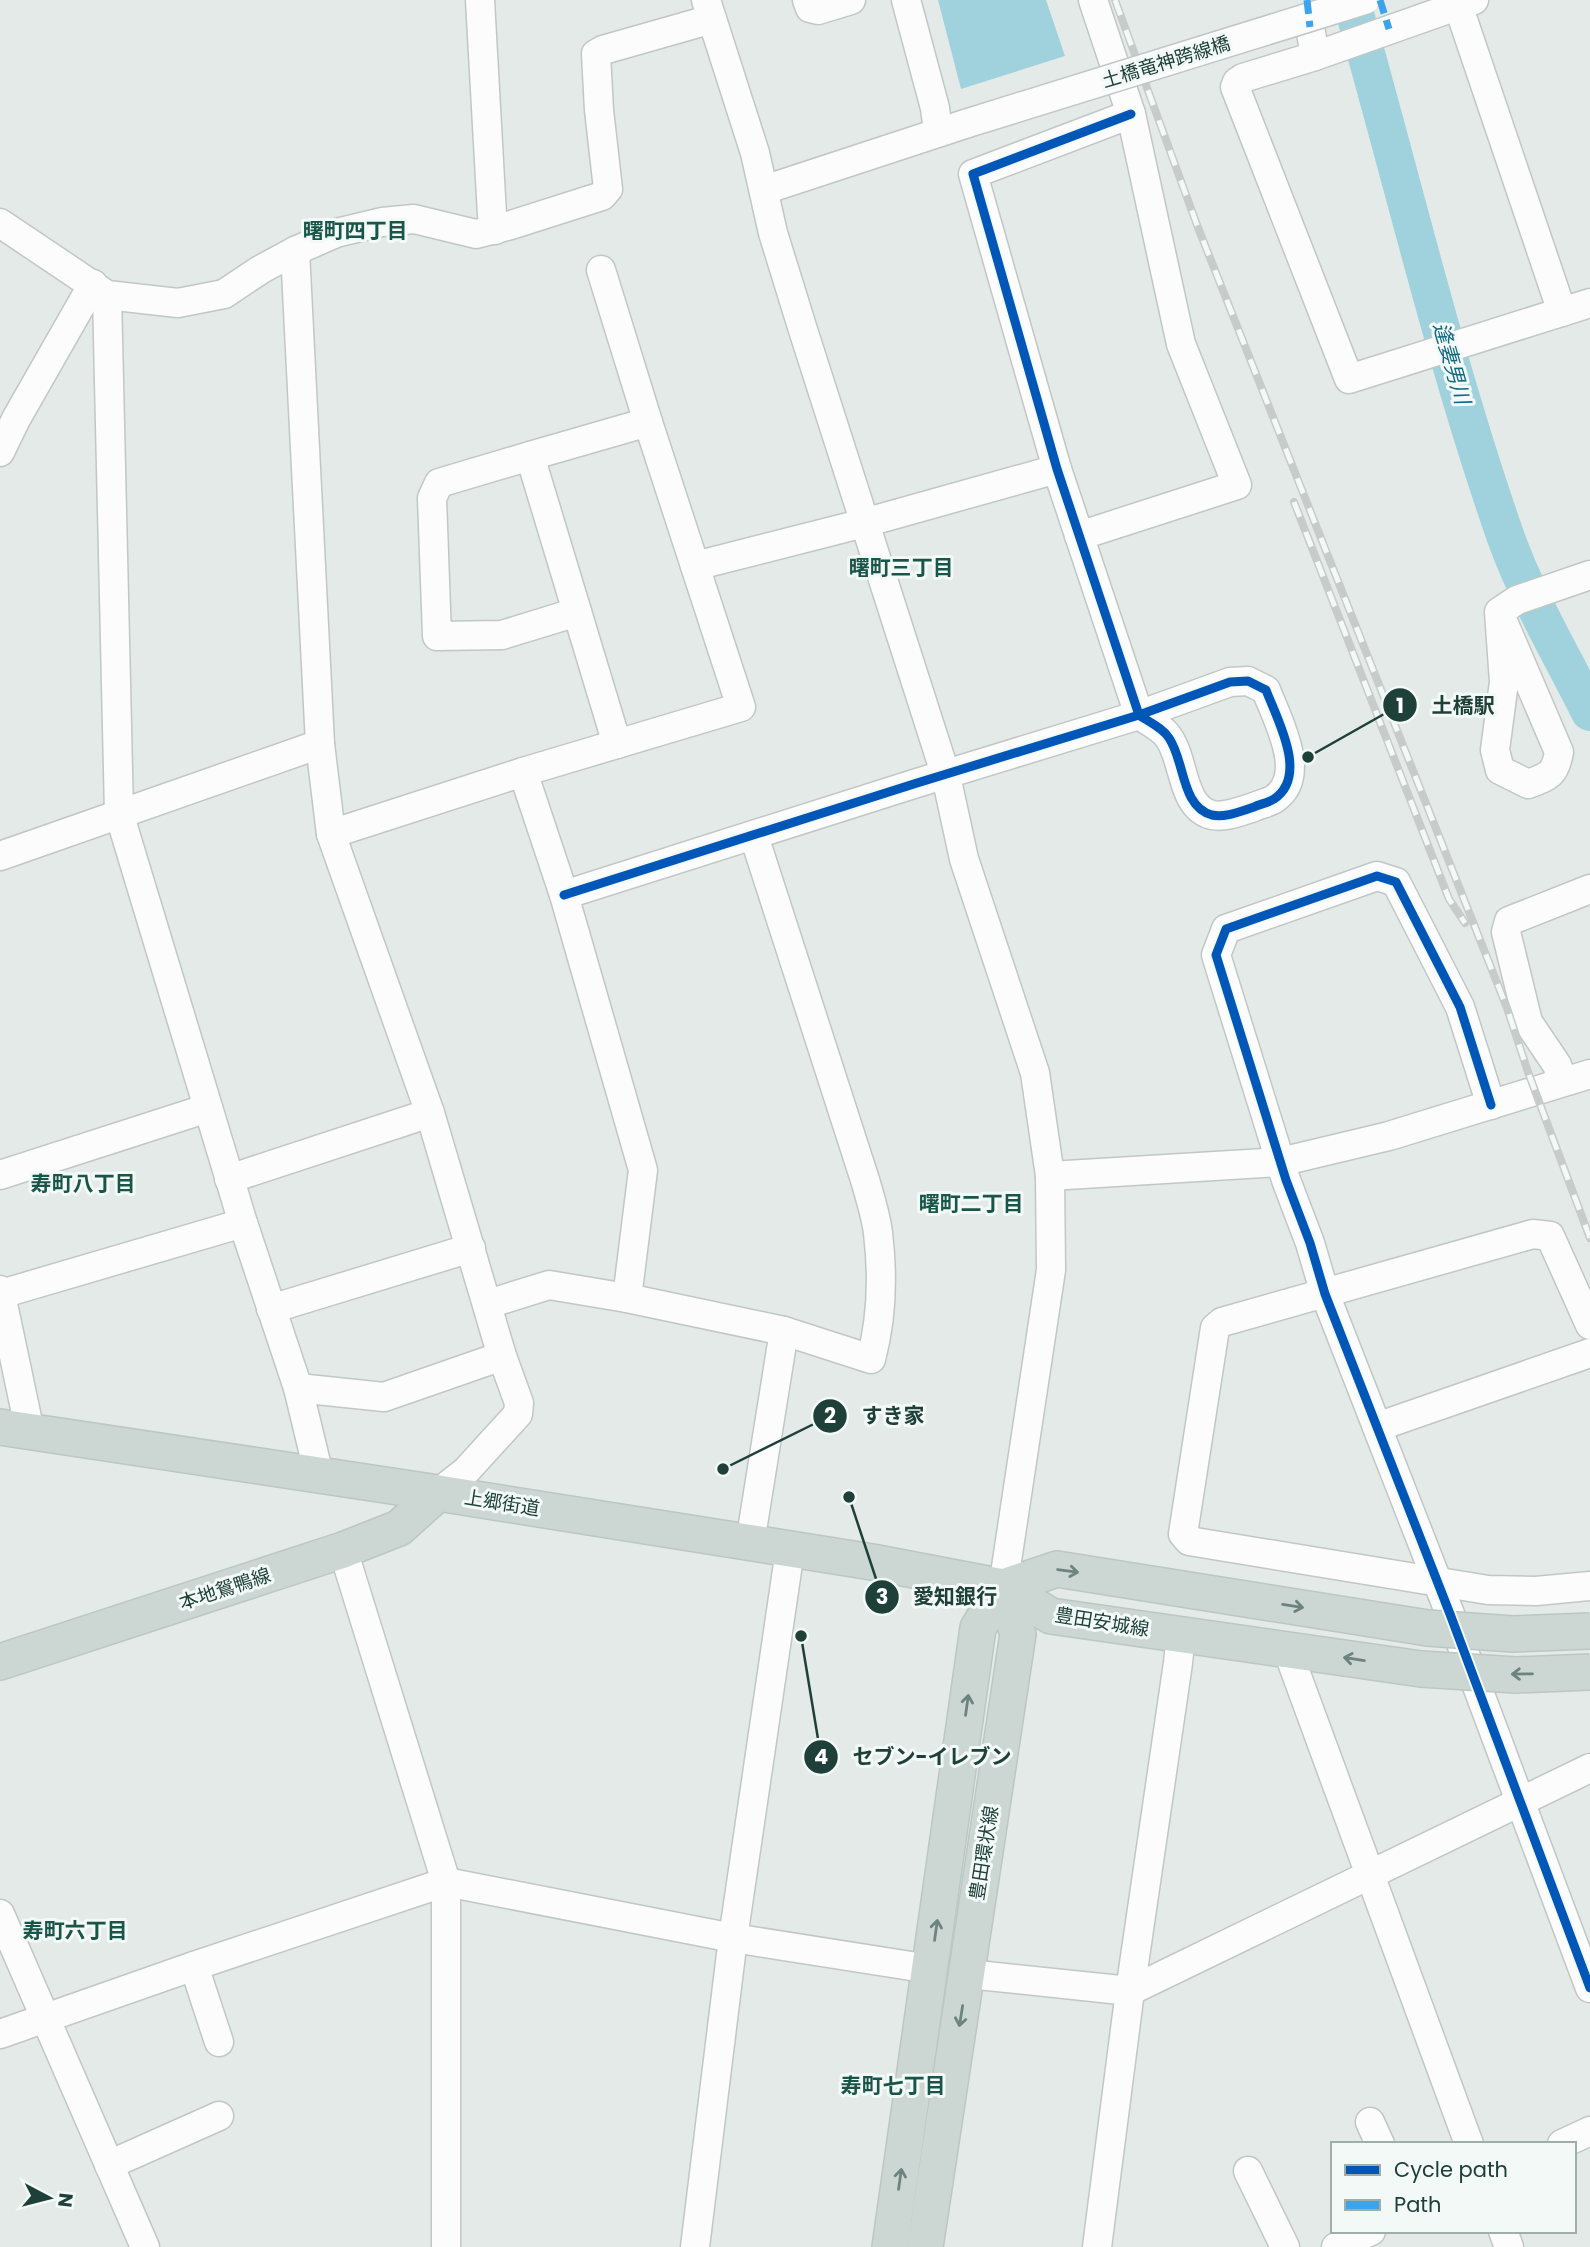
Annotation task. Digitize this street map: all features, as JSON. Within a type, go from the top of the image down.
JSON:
[{"type":"main road","name":"上郷街道","points":[[15,1429],[872,1562],[1003,1587]]},
{"type":"main road","name":"本地鴛鴨線","points":[[0,1662],[343,1550],[399,1528],[438,1493]]},
{"type":"main road","points":[[1003,1587],[1057,1569],[1428,1628],[1513,1634],[1590,1631]]},
{"type":"main road","name":"豊田安城線","points":[[1003,1587],[1051,1616],[1421,1669],[1516,1675],[1590,1672]]},
{"type":"main road","name":"豊田環状線","points":[[890,2247],[978,1628],[1003,1587]]},
{"type":"main road","name":"豊田環状線","points":[[925,2247],[1018,1634],[1003,1587]]},
{"type":"street","points":[[480,0],[495,230]]},
{"type":"street","points":[[807,0],[810,8],[818,10],[851,0]]},
{"type":"street","points":[[906,0],[935,108],[938,132]]},
{"type":"street","points":[[1079,536],[1237,485],[1181,344],[1131,114],[1093,0]]},
{"type":"street","name":"土橋竜神跨線橋","points":[[764,190],[938,132],[1364,0]]},
{"type":"street","points":[[1562,312],[1466,3],[1389,29],[1383,34],[1237,82],[1235,87],[1349,379],[1562,312],[1590,303]]},
{"type":"street","points":[[0,223],[100,289],[178,303],[223,294],[295,251],[336,233],[382,222],[414,219],[477,233],[495,230],[602,196],[607,188],[598,110],[596,54],[709,10],[755,153],[773,233],[946,776],[964,859],[1035,1073],[1050,1176],[1051,1270],[1003,1587]]},
{"type":"street","points":[[1310,27],[1320,54]]},
{"type":"street","points":[[564,895],[1139,715],[1230,682],[1248,681],[1266,690],[1289,749],[1290,771],[1287,785],[1272,800],[1232,814],[1214,815],[1198,809],[1169,738],[1139,715],[1057,469],[973,174],[1131,114]]},
{"type":"street","points":[[295,251],[320,744],[331,834],[430,1113],[502,1356],[519,1403],[518,1414],[467,1471],[438,1493]]},
{"type":"street","points":[[331,834],[523,772],[741,707],[601,270]]},
{"type":"street","points":[[0,452],[8,419],[100,289]]},
{"type":"street","points":[[100,289],[119,813],[229,1179],[298,1388],[319,1475]]},
{"type":"street","points":[[577,612],[502,635],[437,636],[432,498],[439,484],[648,422]]},
{"type":"street","points":[[530,456],[617,744]]},
{"type":"street","points":[[695,566],[864,523],[1057,469]]},
{"type":"street","points":[[1508,606],[1580,578]]},
{"type":"street","points":[[1508,606],[1559,751],[1556,768],[1546,778],[1528,784],[1500,769],[1495,750],[1504,682],[1508,606]]},
{"type":"street","points":[[1169,738],[1180,711],[1193,696]]},
{"type":"street","points":[[0,856],[320,744]]},
{"type":"street","points":[[523,772],[564,895],[643,1170],[627,1297]]},
{"type":"street","points":[[488,1304],[549,1285],[627,1297],[784,1331],[872,1359],[878,1331],[881,1284],[878,1231],[865,1180],[754,836]]},
{"type":"street","points":[[1491,1105],[1460,1007],[1396,882],[1377,876],[1226,929],[1216,955],[1280,1162],[1325,1294],[1590,1988]]},
{"type":"street","points":[[1563,1082],[1557,1065],[1528,1021],[1506,932],[1509,921],[1590,889]]},
{"type":"street","points":[[1050,1176],[1280,1162],[1389,1136],[1590,1074]]},
{"type":"street","points":[[0,1175],[208,1108]]},
{"type":"street","points":[[229,1179],[430,1113]]},
{"type":"street","points":[[15,1429],[1,1292],[243,1223]]},
{"type":"street","points":[[1590,1325],[1550,1236],[1532,1234],[1223,1322],[1216,1328],[1183,1534],[1189,1541],[1488,1590],[1536,1591],[1590,1586]]},
{"type":"street","points":[[271,1309],[471,1248]]},
{"type":"street","points":[[750,1543],[784,1331]]},
{"type":"street","points":[[1377,1427],[1590,1353]]},
{"type":"street","points":[[298,1388],[384,1397],[502,1356]]},
{"type":"street","points":[[343,1550],[446,1882],[446,2247]]},
{"type":"street","points":[[695,2247],[733,1938],[790,1550]]},
{"type":"street","points":[[1097,2247],[1181,1633]]},
{"type":"street","points":[[1287,1649],[1468,2142]]},
{"type":"street","points":[[968,1973],[1130,1991],[1590,1768]]},
{"type":"street","points":[[0,2034],[446,1882],[733,1938],[930,1969]]},
{"type":"street","points":[[0,1914],[145,2247]]},
{"type":"street","points":[[194,1966],[219,2042]]},
{"type":"street","points":[[109,2165],[219,2116]]},
{"type":"street","points":[[1566,2142],[1590,2131]]},
{"type":"street","points":[[1248,2171],[1285,2247]]},
{"type":"street","points":[[1336,2247],[1367,2233]]},
{"type":"water","points":[[938,0],[1046,0],[1065,56],[961,89]]},
{"type":"waterway","name":"逢妻男川","points":[[1351,0],[1462,403],[1505,535],[1534,603],[1590,712]]},
{"type":"railway","points":[[1115,0],[1197,225],[1507,1008],[1590,1238]]},
{"type":"railway","points":[[1294,502],[1449,899],[1465,923]]},
{"type":"marked path","points":[[1307,0],[1310,27]]},
{"type":"marked path","points":[[1380,0],[1389,29]]},
{"type":"cycle path","points":[[564,895],[1139,715],[1230,682],[1248,681],[1266,690],[1283,731],[1290,762],[1284,789],[1272,800],[1233,814],[1217,816],[1202,810],[1194,803],[1189,793],[1169,738],[1160,728],[1139,715],[1057,469],[973,174],[1131,114]]},
{"type":"cycle path","points":[[1491,1105],[1460,1007],[1396,882],[1377,876],[1226,929],[1216,955],[1286,1180],[1310,1243],[1325,1294],[1450,1614],[1590,1988]]},
{"type":"place","name":"土橋駅","points":[[1308,757]]},
{"type":"place","name":"すき家","points":[[723,1469]]},
{"type":"place","name":"愛知銀行","points":[[849,1497]]},
{"type":"place","name":"セブン-イレブン","points":[[801,1636]]},
{"type":"district","name":"曙町四丁目","points":[[355,230]]},
{"type":"district","name":"曙町三丁目","points":[[901,567]]},
{"type":"district","name":"寿町八丁目","points":[[83,1183]]},
{"type":"district","name":"曙町二丁目","points":[[971,1203]]},
{"type":"district","name":"寿町六丁目","points":[[75,1930]]},
{"type":"district","name":"寿町七丁目","points":[[893,2085]]}]
